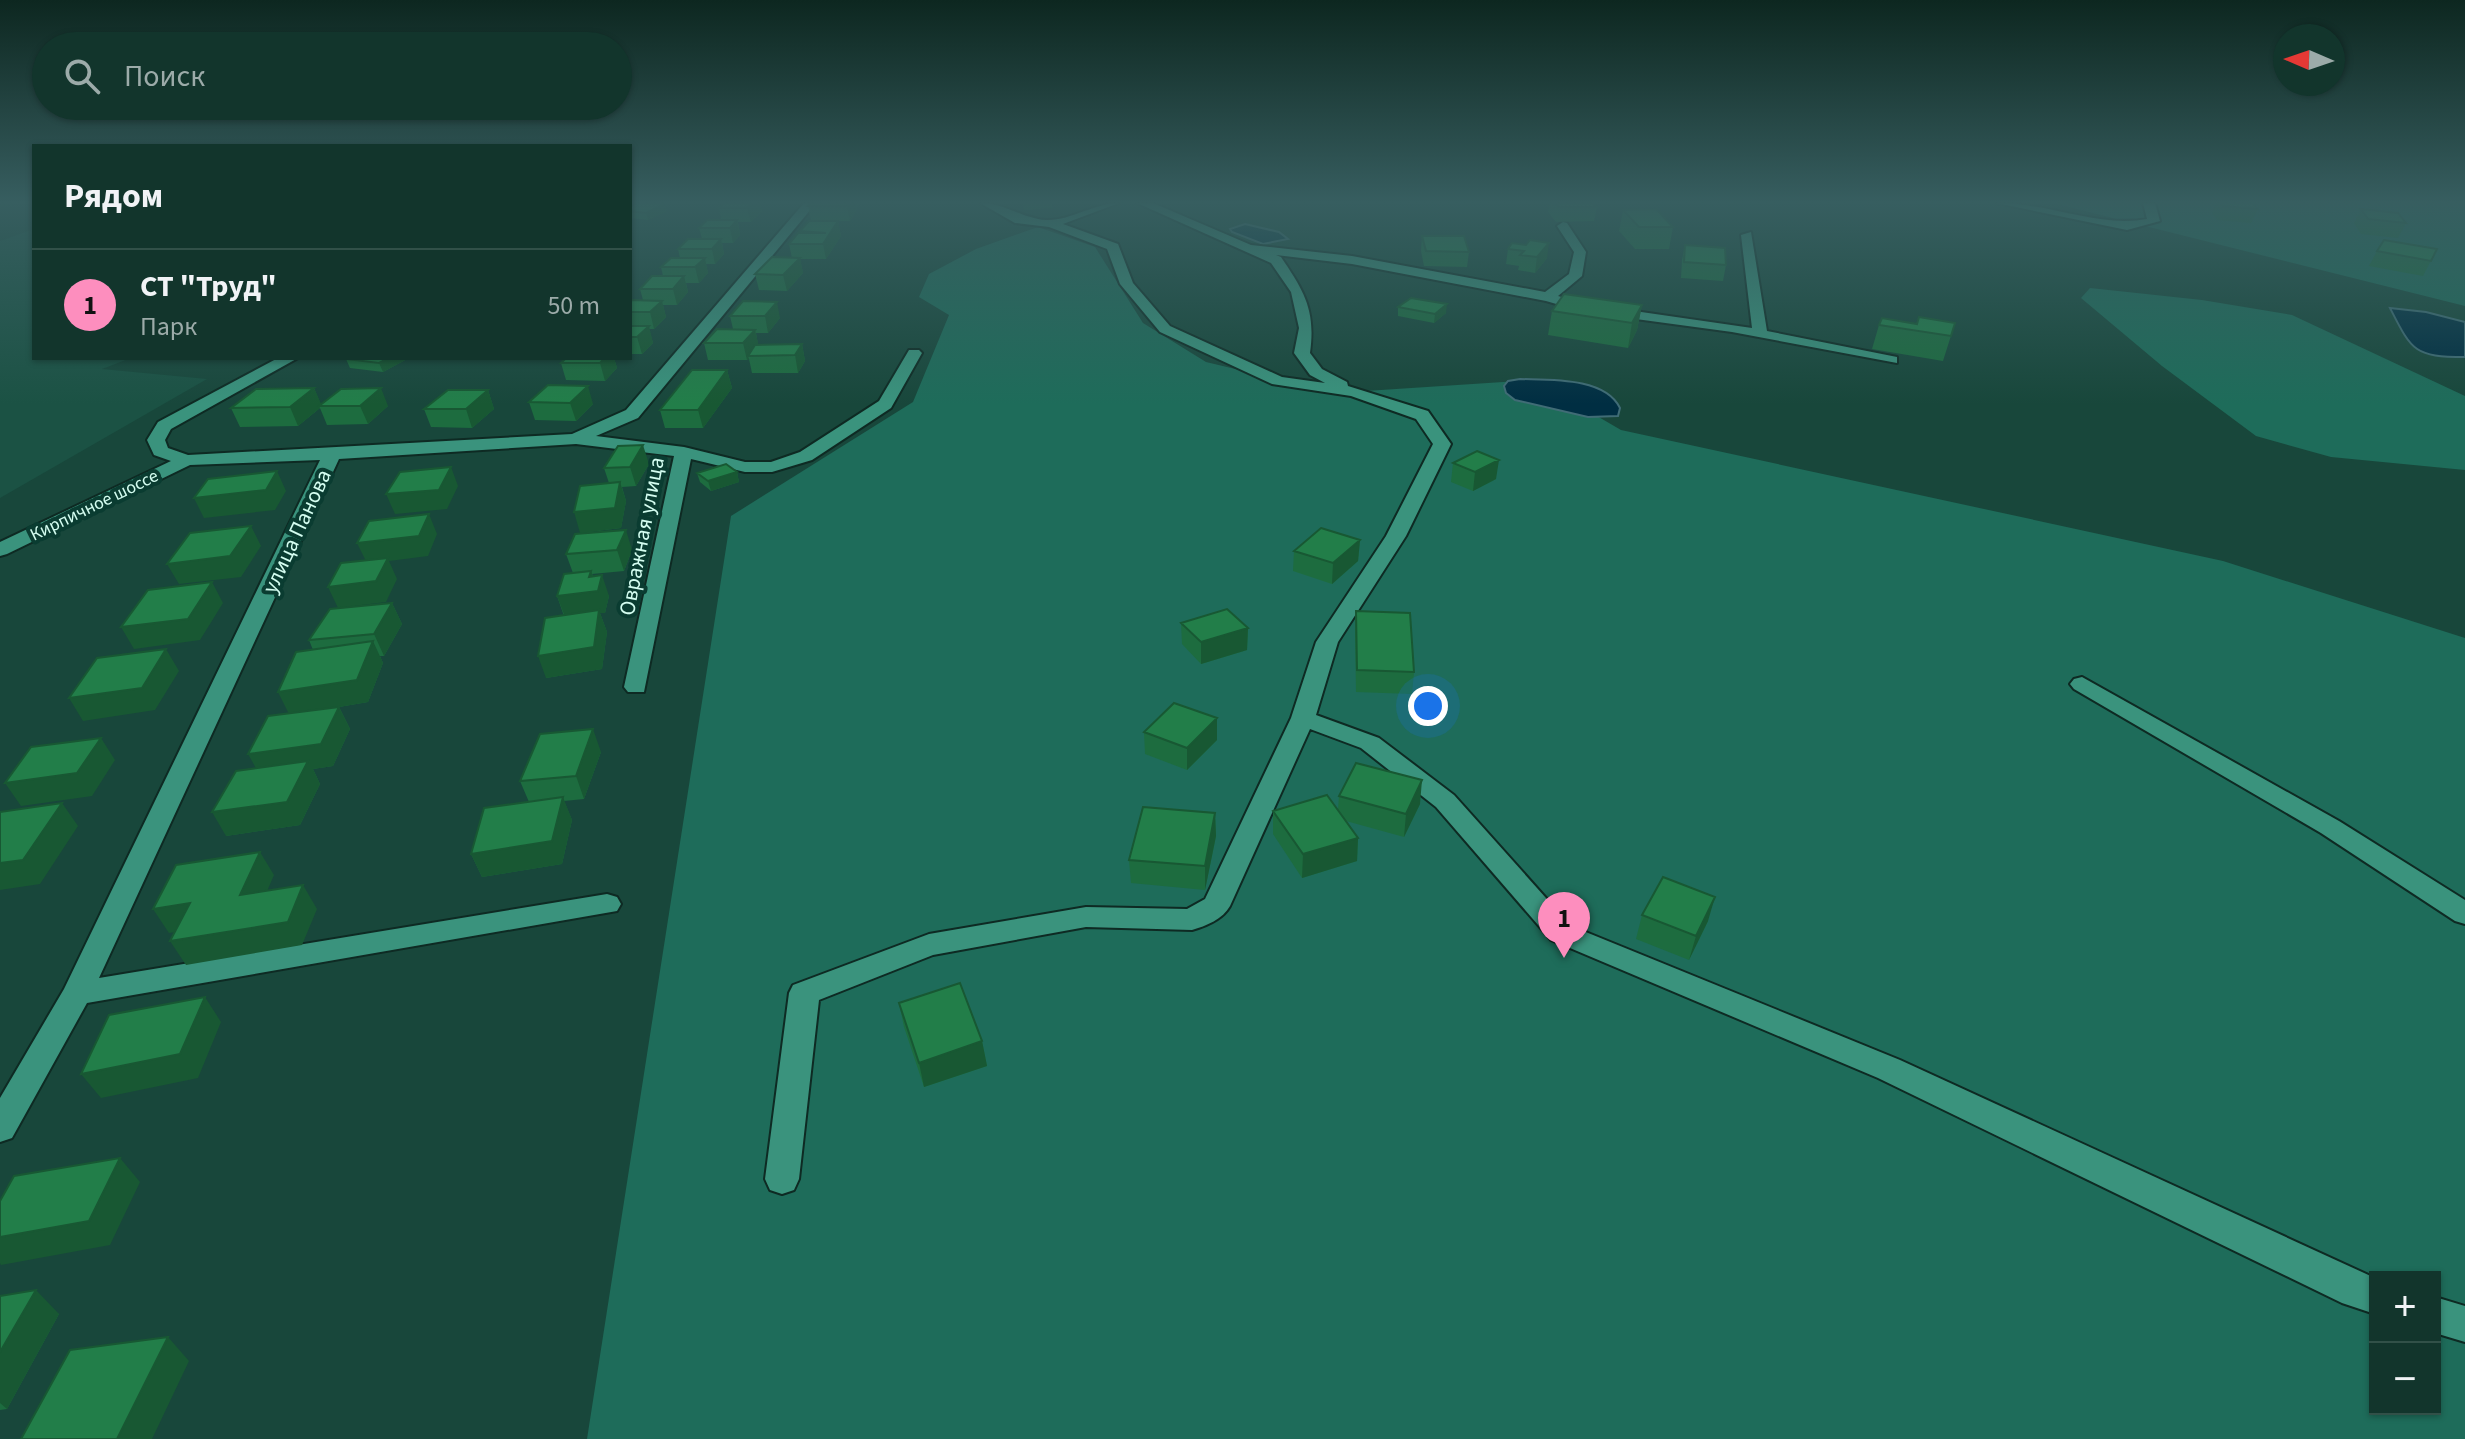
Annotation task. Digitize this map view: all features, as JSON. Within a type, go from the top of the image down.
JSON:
[{"type":"street","name":"улица Панова","points":[[0,1128],[77,993],[332,454],[575,439],[632,414],[753,270]]},
{"type":"street","points":[[1122,270],[1127,284],[1165,329],[1278,381],[1354,392]]},
{"type":"street","points":[[782,1179],[804,993],[929,945],[1086,917],[1192,920],[1216,906],[1303,718],[1327,642],[1396,536],[1442,444],[1422,415],[1354,392],[1316,372],[1302,353],[1306,328],[1298,292],[1283,270]]},
{"type":"street","points":[[1406,270],[1548,297],[1584,308],[1651,315],[1892,360]]},
{"type":"street","points":[[1548,297],[1575,276],[1576,270]]},
{"type":"street","points":[[1752,270],[1760,334]]},
{"type":"street","points":[[684,452],[745,467],[772,467],[806,456],[885,404],[914,353]]},
{"type":"street","points":[[286,360],[164,426],[156,440],[160,451],[187,460],[332,454]]},
{"type":"street","name":"Овражная улица","points":[[575,439],[684,452],[636,687]]},
{"type":"street","name":"Кирпичное шоссе","points":[[0,550],[187,460]]},
{"type":"street","points":[[2082,684],[2330,827],[2465,914]]},
{"type":"street","points":[[1303,718],[1370,743],[1445,801],[1561,933],[1889,1069],[2369,1294]]},
{"type":"street","points":[[77,993],[607,904]]},
{"type":"street","points":[[2441,1317],[2465,1324]]},
{"type":"shaded area","points":[[0,270],[32,270],[32,360],[126,360],[102,369],[207,379],[0,498]]},
{"type":"shaded area","points":[[936,270],[1110,270],[1143,323],[1206,362],[1335,393],[1535,380],[1621,430],[2223,561],[2465,638],[2465,1439],[587,1439],[731,516],[913,402],[949,315],[919,297],[929,274]]},
{"type":"shaded area","points":[[2322,270],[2465,270],[2465,306]]},
{"type":"shaded area","points":[[2090,288],[2202,300],[2292,315],[2465,396],[2465,470],[2331,457],[2256,436],[2162,366],[2081,298]]},
{"type":"water","points":[[2390,308],[2426,312],[2465,322],[2465,357],[2435,355],[2417,349],[2404,334]]},
{"type":"water","points":[[1561,380],[1590,385],[1613,398],[1620,408],[1618,416],[1588,417],[1515,400],[1506,393],[1504,386],[1508,381]]},
{"type":"building","points":[[759,270],[788,270],[783,275],[755,274]]},
{"type":"building","points":[[652,276],[684,276],[673,289],[640,289]]},
{"type":"building","points":[[1564,294],[1642,305],[1632,323],[1552,311]]},
{"type":"building","points":[[1411,298],[1447,304],[1435,314],[1398,307]]},
{"type":"building","points":[[632,300],[662,301],[650,312],[632,312]]},
{"type":"building","points":[[743,301],[777,302],[765,316],[730,316]]},
{"type":"building","points":[[1919,317],[1955,323],[1951,336],[1879,325],[1882,318],[1917,324]]},
{"type":"building","points":[[632,326],[649,326],[637,337],[632,337]]},
{"type":"building","points":[[717,329],[755,330],[743,343],[704,343]]},
{"type":"building","points":[[802,344],[795,355],[748,356],[755,345]]},
{"type":"building","points":[[354,360],[385,360],[379,363]]},
{"type":"building","points":[[564,360],[602,360],[600,363],[561,363]]},
{"type":"building","points":[[692,370],[727,370],[698,410],[660,410]]},
{"type":"building","points":[[548,385],[588,386],[570,403],[529,402]]},
{"type":"building","points":[[314,388],[290,407],[231,408],[256,389]]},
{"type":"building","points":[[381,388],[360,406],[319,406],[341,389]]},
{"type":"building","points":[[448,390],[488,390],[466,409],[424,409]]},
{"type":"building","points":[[643,445],[630,467],[604,468],[618,446]]},
{"type":"building","points":[[1477,451],[1499,460],[1475,472],[1453,463]]},
{"type":"building","points":[[726,464],[737,472],[708,481],[697,473]]},
{"type":"building","points":[[451,467],[439,490],[386,494],[400,472]]},
{"type":"building","points":[[277,471],[266,490],[194,498],[208,479]]},
{"type":"building","points":[[620,482],[615,508],[574,512],[580,486]]},
{"type":"building","points":[[429,514],[419,536],[357,543],[369,521]]},
{"type":"building","points":[[251,526],[230,556],[167,564],[190,533]]},
{"type":"building","points":[[1321,528],[1360,540],[1333,563],[1294,551]]},
{"type":"building","points":[[626,530],[617,550],[566,554],[575,534]]},
{"type":"building","points":[[388,558],[376,581],[328,587],[341,563]]},
{"type":"building","points":[[591,571],[589,577],[602,575],[598,591],[557,596],[564,574]]},
{"type":"building","points":[[212,582],[188,619],[121,627],[148,590]]},
{"type":"building","points":[[392,603],[374,634],[309,640],[330,609]]},
{"type":"building","points":[[1227,609],[1248,628],[1201,642],[1181,623]]},
{"type":"building","points":[[599,610],[594,647],[538,656],[545,618]]},
{"type":"building","points":[[1356,611],[1410,613],[1414,672],[1357,670]]},
{"type":"building","points":[[373,641],[357,680],[278,692],[296,652]]},
{"type":"building","points":[[166,649],[142,688],[69,698],[97,658]]},
{"type":"building","points":[[1174,703],[1217,718],[1187,748],[1144,732]]},
{"type":"building","points":[[339,707],[321,744],[248,754],[268,716]]},
{"type":"building","points":[[593,729],[576,776],[520,781],[540,734]]},
{"type":"building","points":[[101,738],[77,773],[5,783],[31,747]]},
{"type":"building","points":[[308,761],[287,802],[212,812],[236,771]]},
{"type":"building","points":[[1356,763],[1422,780],[1406,814],[1339,796]]},
{"type":"building","points":[[1327,795],[1358,838],[1303,854],[1273,811]]},
{"type":"building","points":[[563,797],[552,841],[471,854],[484,808]]},
{"type":"building","points":[[62,803],[23,860],[0,863],[0,812]]},
{"type":"building","points":[[1143,807],[1215,813],[1205,866],[1129,860]]},
{"type":"building","points":[[260,852],[240,895],[303,885],[288,922],[170,941],[190,903],[153,909],[176,865]]},
{"type":"building","points":[[1663,877],[1715,897],[1696,936],[1642,915]]},
{"type":"building","points":[[960,983],[982,1041],[919,1063],[899,1003]]},
{"type":"building","points":[[205,997],[180,1054],[81,1074],[109,1015]]},
{"type":"building","points":[[120,1158],[89,1221],[0,1237],[0,1201],[14,1176]]},
{"type":"building","points":[[36,1290],[0,1352],[0,1296]]},
{"type":"building","points":[[168,1337],[117,1439],[21,1439],[70,1350]]},
{"type":"place","name":"СТ \"Труд\"","points":[[1564,958]]}]
